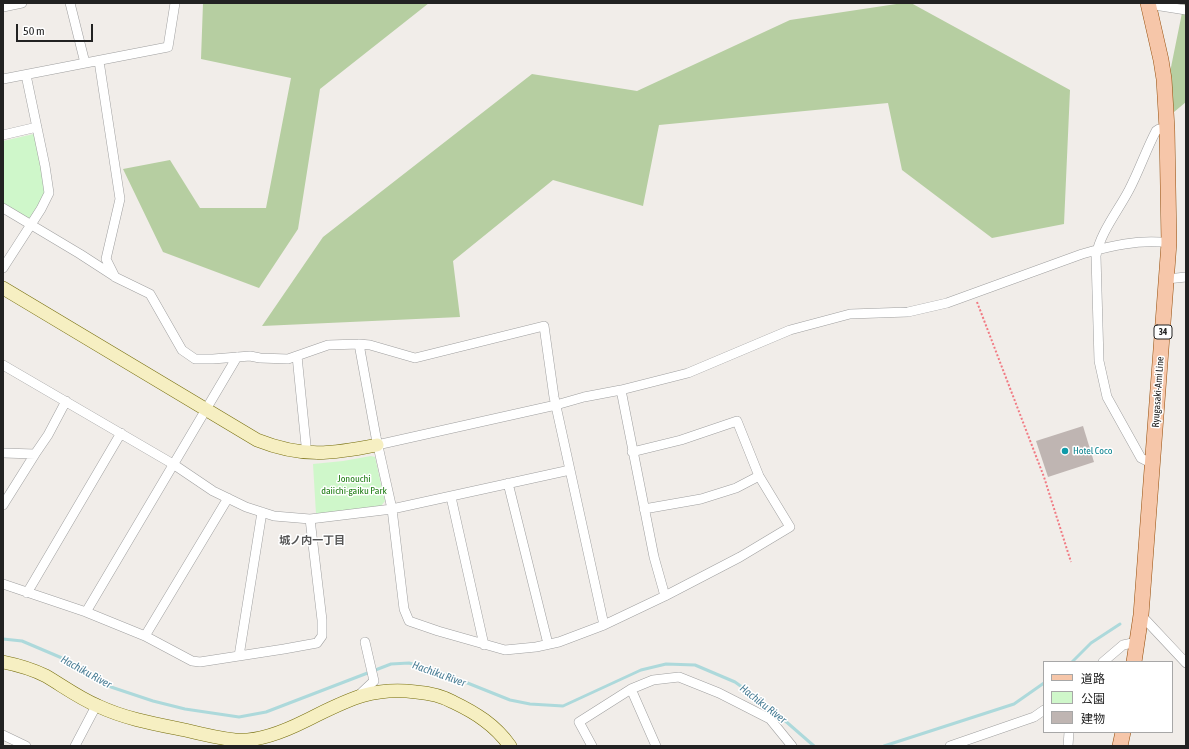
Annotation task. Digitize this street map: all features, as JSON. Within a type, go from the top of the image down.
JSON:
[{"type":"main road","name":"Ryugasaki-Ami Line","points":[[1134,661],[1141,615],[1168,243],[1167,129],[1162,67],[1148,4]]},
{"type":"main road","points":[[1120,746],[1123,733]]},
{"type":"street","points":[[3,7],[22,3]]},
{"type":"street","points":[[70,3],[85,64]]},
{"type":"street","points":[[3,79],[168,47],[175,3]]},
{"type":"street","points":[[1148,4],[1186,10]]},
{"type":"street","points":[[99,61],[120,199],[106,259],[115,277]]},
{"type":"street","points":[[3,268],[49,193],[45,166],[26,75]]},
{"type":"street","points":[[3,134],[37,127]]},
{"type":"street","points":[[1153,464],[1141,458],[1107,397],[1099,360],[1096,280],[1097,250],[1129,189],[1156,131],[1159,129],[1167,129]]},
{"type":"street","points":[[3,208],[80,254],[115,277],[150,294],[176,342],[182,350],[195,358],[213,359],[250,356],[260,358],[288,359],[328,345],[359,344],[370,345],[415,358],[544,326],[556,405],[604,625]]},
{"type":"street","points":[[3,288],[258,440],[282,448],[305,453],[342,452],[556,405],[688,373],[790,330],[850,314],[908,312],[947,303],[1082,254],[1097,250],[1139,242],[1168,243]]},
{"type":"street","points":[[1166,279],[1186,277]]},
{"type":"street","points":[[359,344],[377,445],[392,510],[404,609],[409,621],[484,645],[505,650],[536,647],[604,625],[665,596],[740,557],[790,527],[759,476],[737,421],[681,440],[632,452]]},
{"type":"street","points":[[86,612],[237,356]]},
{"type":"street","points":[[297,356],[306,444],[305,453]]},
{"type":"street","points":[[3,365],[174,464],[213,491],[246,507],[274,516],[310,519],[392,510],[570,470]]},
{"type":"street","points":[[621,390],[632,452],[654,557],[665,596]]},
{"type":"street","points":[[3,505],[48,435],[66,401]]},
{"type":"street","points":[[27,593],[121,433]]},
{"type":"street","points":[[3,453],[35,454]]},
{"type":"street","points":[[644,509],[701,499],[736,488],[759,476]]},
{"type":"street","points":[[508,483],[548,644]]},
{"type":"street","points":[[451,497],[484,645]]},
{"type":"street","points":[[145,636],[228,498]]},
{"type":"street","points":[[239,656],[262,512]]},
{"type":"street","points":[[3,584],[86,612],[145,636],[192,661],[200,662],[317,643],[322,636],[322,620],[310,519]]},
{"type":"street","points":[[1141,615],[1186,663]]},
{"type":"street","points":[[358,696],[374,681],[365,642]]},
{"type":"street","points":[[1104,661],[1122,645],[1137,642]]},
{"type":"street","points":[[3,662],[28,668],[45,676],[96,706],[137,720],[237,743],[281,732],[358,696],[380,691],[400,690],[425,693],[445,698],[470,710],[488,721],[510,746]]},
{"type":"street","points":[[592,746],[579,722],[631,689],[653,680],[679,677],[719,693],[770,719],[792,746]]},
{"type":"street","points":[[631,689],[657,746]]},
{"type":"street","points":[[75,746],[96,706]]},
{"type":"street","points":[[950,746],[1028,719],[1043,711]]},
{"type":"street","points":[[1068,746],[1069,733]]},
{"type":"street","points":[[3,735],[26,746]]},
{"type":"path","points":[[974,293],[1044,477],[1071,562]]},
{"type":"green space","points":[[203,3],[429,3],[320,89],[298,229],[259,288],[163,252],[123,169],[170,160],[200,208],[266,208],[291,78],[201,59]]},
{"type":"green space","points":[[911,3],[1070,90],[1064,224],[992,238],[902,170],[888,103],[659,125],[643,206],[553,180],[453,261],[460,317],[262,326],[323,237],[532,74],[637,91],[790,20]]},
{"type":"green space","points":[[1184,3],[1186,3],[1186,102],[1174,112],[1169,77]]},
{"type":"green space","points":[[38,133],[49,193],[30,224],[3,208],[3,141]]},
{"type":"green space","name":"Jonouchi daiichi-gaiku Park","points":[[371,456],[375,457],[385,501],[381,506],[316,514],[313,464]]},
{"type":"building","name":"Hotel Coco","points":[[1083,426],[1094,462],[1048,477],[1036,441]]},
{"type":"waterway","name":"Hachiku River","points":[[1073,661],[1091,643],[1120,624]]},
{"type":"waterway","name":"Hachiku River","points":[[3,639],[22,641],[62,658],[111,687],[153,701],[185,709],[239,717],[266,712],[391,664],[409,663],[445,674],[510,700],[530,704],[563,706],[641,670],[666,664],[695,665],[735,682],[767,705],[814,746]]},
{"type":"waterway","name":"Hachiku River","points":[[884,746],[1014,704],[1043,684]]},
{"type":"place","name":"Hotel Coco","points":[[1065,451]]},
{"type":"district","name":"城ノ内一丁目","points":[[312,541]]}]
